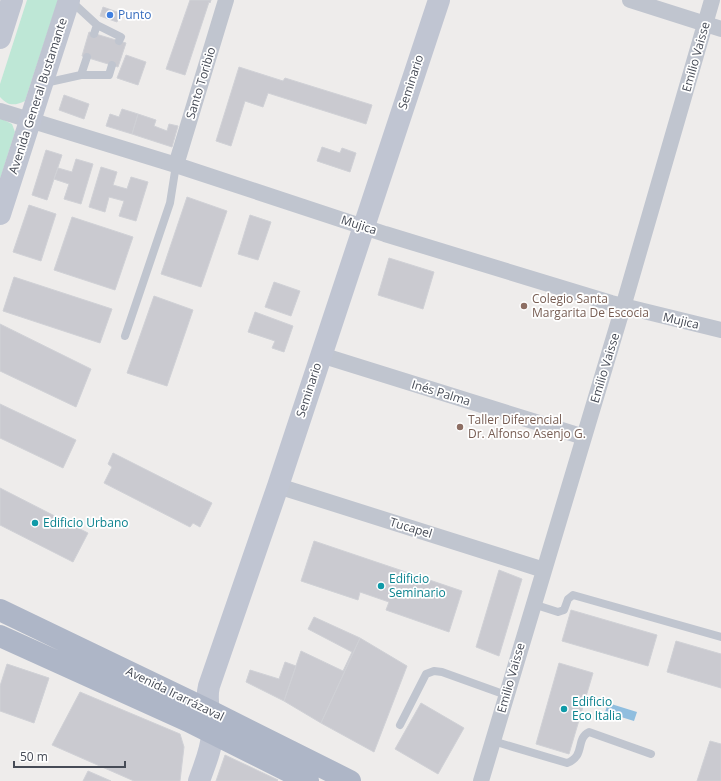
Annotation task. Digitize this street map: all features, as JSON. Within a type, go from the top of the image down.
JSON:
[{"type":"main road","name":"Avenida Irarrázaval","points":[[0,610],[208,710],[350,781]]},
{"type":"main road","name":"Avenida Irarrázaval","points":[[0,636],[151,704],[308,781]]},
{"type":"street","points":[[0,38],[12,0]]},
{"type":"street","name":"Avenida General Bustamante","points":[[0,214],[70,0]]},
{"type":"street","name":"Santo Toribio","points":[[176,165],[226,0]]},
{"type":"street","name":"Seminario","points":[[199,781],[210,747],[212,733],[208,710],[207,694],[209,686],[278,486],[439,0]]},
{"type":"street","points":[[630,0],[721,29]]},
{"type":"street","name":"Emilio Vaisse","points":[[481,781],[623,307],[712,0]]},
{"type":"street","name":"Mujica","points":[[0,110],[30,121],[176,165],[363,227],[623,307],[721,330]]},
{"type":"street","name":"Inés Palma","points":[[321,355],[584,437]]},
{"type":"street","name":"Tucapel","points":[[278,486],[544,570]]},
{"type":"lane","points":[[70,0],[96,29],[121,37],[119,42]]},
{"type":"lane","points":[[81,75],[87,57]]},
{"type":"lane","points":[[42,83],[81,75],[109,75],[112,65]]},
{"type":"lane","points":[[125,336],[170,202],[176,165]]},
{"type":"lane","points":[[533,604],[558,612],[564,610],[568,599],[573,595],[721,637]]},
{"type":"lane","points":[[400,725],[426,674],[434,671],[442,672],[506,695]]},
{"type":"lane","points":[[493,742],[567,763],[574,760],[578,754],[582,737],[589,732],[651,754]]},
{"type":"green space","points":[[27,0],[58,0],[25,101],[18,104],[9,104],[0,97],[0,84]]},
{"type":"green space","points":[[0,118],[12,124],[15,132],[0,179]]},
{"type":"water","points":[[608,703],[637,712],[634,721],[605,712]]},
{"type":"building","points":[[190,0],[211,0],[210,3],[209,2],[185,75],[166,69]]},
{"type":"building","name":"Punto","points":[[103,7],[120,13],[117,22],[100,16]]},
{"type":"building","points":[[89,32],[126,43],[118,67],[82,56]]},
{"type":"building","points":[[126,55],[146,62],[138,85],[117,78]]},
{"type":"building","points":[[239,67],[283,81],[285,78],[372,105],[366,124],[268,93],[263,107],[245,101],[231,146],[216,141]]},
{"type":"building","points":[[64,95],[89,104],[84,119],[59,110]]},
{"type":"building","points":[[122,109],[138,114],[132,134],[106,126],[110,114],[119,117]]},
{"type":"building","points":[[138,114],[156,120],[154,126],[167,131],[169,124],[178,126],[172,147],[132,134]]},
{"type":"building","points":[[322,147],[340,153],[342,148],[356,153],[350,172],[317,161]]},
{"type":"building","points":[[46,150],[62,155],[47,200],[32,195]]},
{"type":"building","points":[[76,159],[93,164],[81,204],[64,199],[69,184],[54,179],[58,168],[72,172]]},
{"type":"building","points":[[101,167],[117,172],[113,185],[127,189],[131,177],[148,182],[136,221],[119,216],[124,201],[109,197],[105,212],[89,207]]},
{"type":"building","points":[[187,197],[227,211],[201,287],[161,274]]},
{"type":"building","points":[[29,205],[56,214],[41,261],[13,252]]},
{"type":"building","points":[[250,215],[271,222],[258,260],[238,254]]},
{"type":"building","points":[[72,217],[133,237],[115,290],[54,270]]},
{"type":"building","points":[[389,258],[434,272],[423,309],[378,295]]},
{"type":"building","points":[[14,277],[112,309],[100,343],[3,311]]},
{"type":"building","points":[[274,282],[300,291],[291,316],[265,307]]},
{"type":"building","points":[[154,296],[193,310],[167,386],[127,373]]},
{"type":"building","points":[[255,312],[293,326],[284,352],[272,348],[275,341],[248,332]]},
{"type":"building","points":[[0,324],[91,369],[76,407],[0,371]]},
{"type":"building","points":[[0,404],[76,440],[63,468],[0,438]]},
{"type":"building","points":[[113,453],[212,503],[200,527],[193,523],[190,527],[104,483],[112,467],[108,464]]},
{"type":"building","name":"Edificio Urbano","points":[[0,488],[88,533],[73,562],[0,525]]},
{"type":"building","name":"Edificio Seminario","points":[[314,541],[462,591],[449,632],[386,610],[389,602],[360,592],[358,600],[301,581]]},
{"type":"building","points":[[499,570],[522,579],[499,656],[476,647]]},
{"type":"building","points":[[571,610],[657,635],[648,666],[562,641]]},
{"type":"building","points":[[314,617],[360,638],[321,723],[284,701],[301,651],[343,671],[352,652],[308,629]]},
{"type":"building","points":[[360,638],[407,666],[374,752],[321,723]]},
{"type":"building","points":[[676,641],[721,654],[721,688],[667,672]]},
{"type":"building","points":[[285,662],[296,666],[284,701],[246,682],[250,670],[279,679]]},
{"type":"building","name":"Edificio Eco Italia","points":[[559,663],[593,673],[569,754],[536,744]]},
{"type":"building","points":[[7,664],[49,678],[34,723],[0,711],[0,686]]},
{"type":"building","points":[[80,692],[180,734],[184,747],[180,781],[134,781],[52,745]]},
{"type":"building","points":[[421,703],[464,728],[438,774],[395,749]]},
{"type":"building","points":[[710,741],[721,744],[721,781],[697,781]]},
{"type":"building","points":[[225,755],[278,780],[216,781]]},
{"type":"building","points":[[88,771],[111,781],[83,781]]},
{"type":"place","name":"Punto","points":[[110,15]]},
{"type":"place","name":"Colegio Santa Margarita De Escocia","points":[[524,306]]},
{"type":"place","name":"Taller Diferencial Dr. Alfonso Asenjo G.","points":[[460,427]]},
{"type":"place","name":"Edificio Urbano","points":[[35,523]]},
{"type":"place","name":"Edificio Seminario","points":[[381,586]]},
{"type":"place","name":"Edificio Eco Italia","points":[[564,709]]}]
